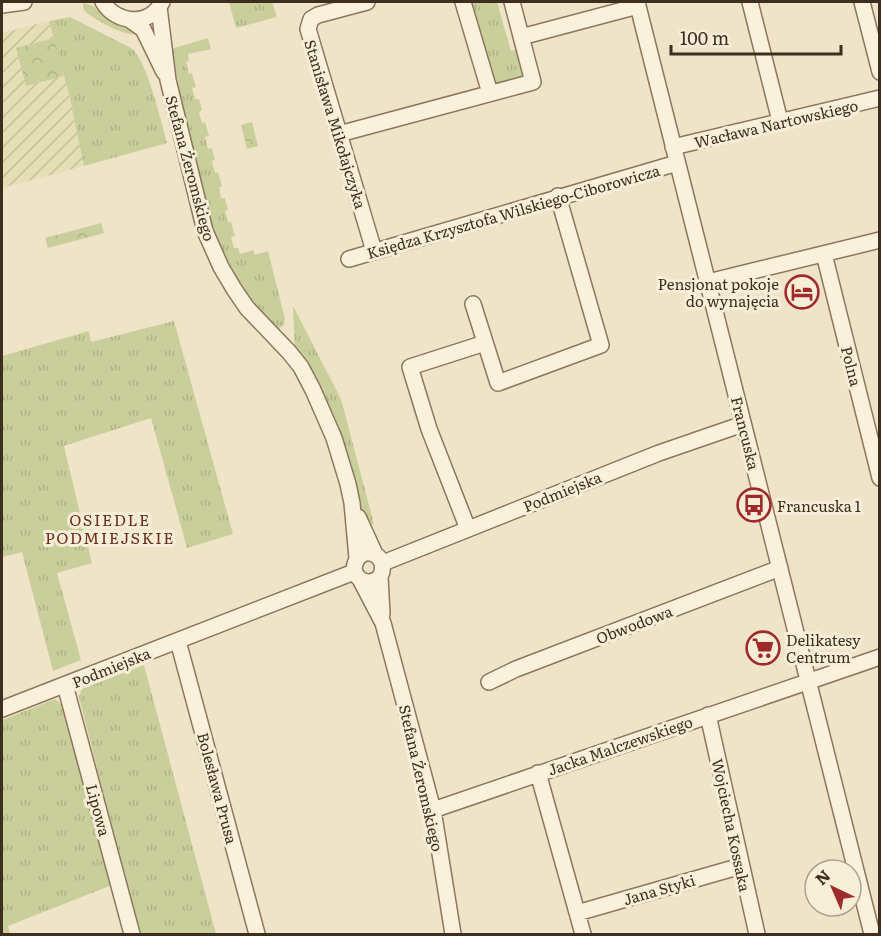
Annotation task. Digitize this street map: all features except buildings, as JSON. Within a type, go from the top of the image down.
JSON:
[{"type":"street","points":[[2,5],[24,2]]},
{"type":"street","name":"Stefana Żeromskiego","points":[[103,2],[115,15],[130,20],[142,29],[168,80]]},
{"type":"street","name":"Stanisława Mikołajczyka","points":[[367,2],[318,15],[308,24],[374,250]]},
{"type":"street","points":[[463,2],[490,93]]},
{"type":"street","points":[[339,135],[533,82],[512,2]]},
{"type":"street","points":[[750,2],[780,121]]},
{"type":"street","points":[[862,2],[879,72]]},
{"type":"street","points":[[130,20],[146,17],[161,4]]},
{"type":"street","name":"Stefana Żeromskiego","points":[[161,4],[168,80],[205,231],[234,289],[248,308],[289,352],[305,375],[334,438],[352,503],[379,564],[383,623]]},
{"type":"street","points":[[521,37],[637,4]]},
{"type":"street","name":"Francuska","points":[[637,4],[872,934]]},
{"type":"street","name":"Wacława Nartowskiego","points":[[673,147],[879,98]]},
{"type":"street","name":"Księdza Krzysztofa Wilskiego-Ciborowicza","points":[[349,259],[677,163]]},
{"type":"street","points":[[473,304],[498,383],[601,345],[558,196]]},
{"type":"street","points":[[708,282],[879,240]]},
{"type":"street","name":"Polna","points":[[824,254],[879,478]]},
{"type":"street","points":[[468,529],[429,429],[410,367],[485,344]]},
{"type":"street","name":"Podmiejska","points":[[379,564],[659,453],[743,424]]},
{"type":"street","name":"Stefana Żeromskiego","points":[[352,503],[358,570],[383,623],[433,810],[453,934]]},
{"type":"street","points":[[365,553],[379,564],[370,582],[358,570],[365,553]]},
{"type":"street","name":"Obwodowa","points":[[489,682],[516,669],[780,568]]},
{"type":"street","name":"Podmiejska","points":[[2,709],[358,570]]},
{"type":"street","name":"Bolesława Prusa","points":[[178,641],[257,934]]},
{"type":"street","name":"Jacka Malczewskiego","points":[[433,810],[879,657]]},
{"type":"street","name":"Lipowa","points":[[65,685],[132,934]]},
{"type":"street","name":"Wojciecha Kossaka","points":[[708,715],[757,934]]},
{"type":"street","points":[[538,773],[583,934]]},
{"type":"street","name":"Jana Styki","points":[[577,913],[741,866]]},
{"type":"shaded area","points":[[49,21],[69,94],[84,166],[2,188],[2,33]]},
{"type":"green space","points":[[229,2],[272,2],[277,17],[236,28]]},
{"type":"green space","points":[[467,2],[497,2],[511,51],[520,48],[525,76],[519,81],[496,85],[493,83]]},
{"type":"green space","points":[[83,3],[93,6],[112,23],[139,34],[118,31],[102,23],[84,10]]},
{"type":"green space","points":[[70,17],[131,48],[137,54],[148,77],[167,143],[84,166],[69,94],[49,21]]},
{"type":"green space","points":[[54,38],[64,76],[26,86],[16,48]]},
{"type":"green space","points":[[208,38],[211,49],[188,54],[189,61],[186,62],[196,87],[192,88],[195,99],[199,99],[202,110],[199,112],[209,136],[205,137],[208,149],[212,148],[215,173],[218,172],[222,186],[219,187],[221,198],[225,198],[228,210],[225,211],[235,236],[231,237],[234,248],[238,248],[240,254],[253,250],[255,255],[268,251],[285,319],[284,325],[276,330],[248,300],[214,242],[181,117],[179,87],[171,49]]},
{"type":"green space","points":[[252,122],[258,146],[247,149],[241,125]]},
{"type":"green space","points":[[101,223],[104,233],[48,248],[45,238]]},
{"type":"green space","points":[[293,306],[341,399],[374,524],[367,526],[341,444],[295,352]]},
{"type":"green space","points":[[174,321],[233,534],[187,548],[151,418],[64,446],[92,563],[57,573],[81,660],[53,671],[22,552],[2,557],[2,356],[89,331],[91,342]]},
{"type":"green space","points":[[144,665],[216,934],[139,934],[79,697],[82,689]]},
{"type":"green space","points":[[55,699],[61,704],[113,880],[112,885],[8,926],[10,934],[2,934],[2,720]]},
{"type":"place","name":"Pensjonat pokoje do wynajęcia","points":[[802,292]]},
{"type":"place","name":"Francuska 1","points":[[754,505]]},
{"type":"place","name":"Delikatesy Centrum","points":[[763,648]]},
{"type":"district","name":"OSIEDLE PODMIEJSKIE","points":[[110,528]]}]
